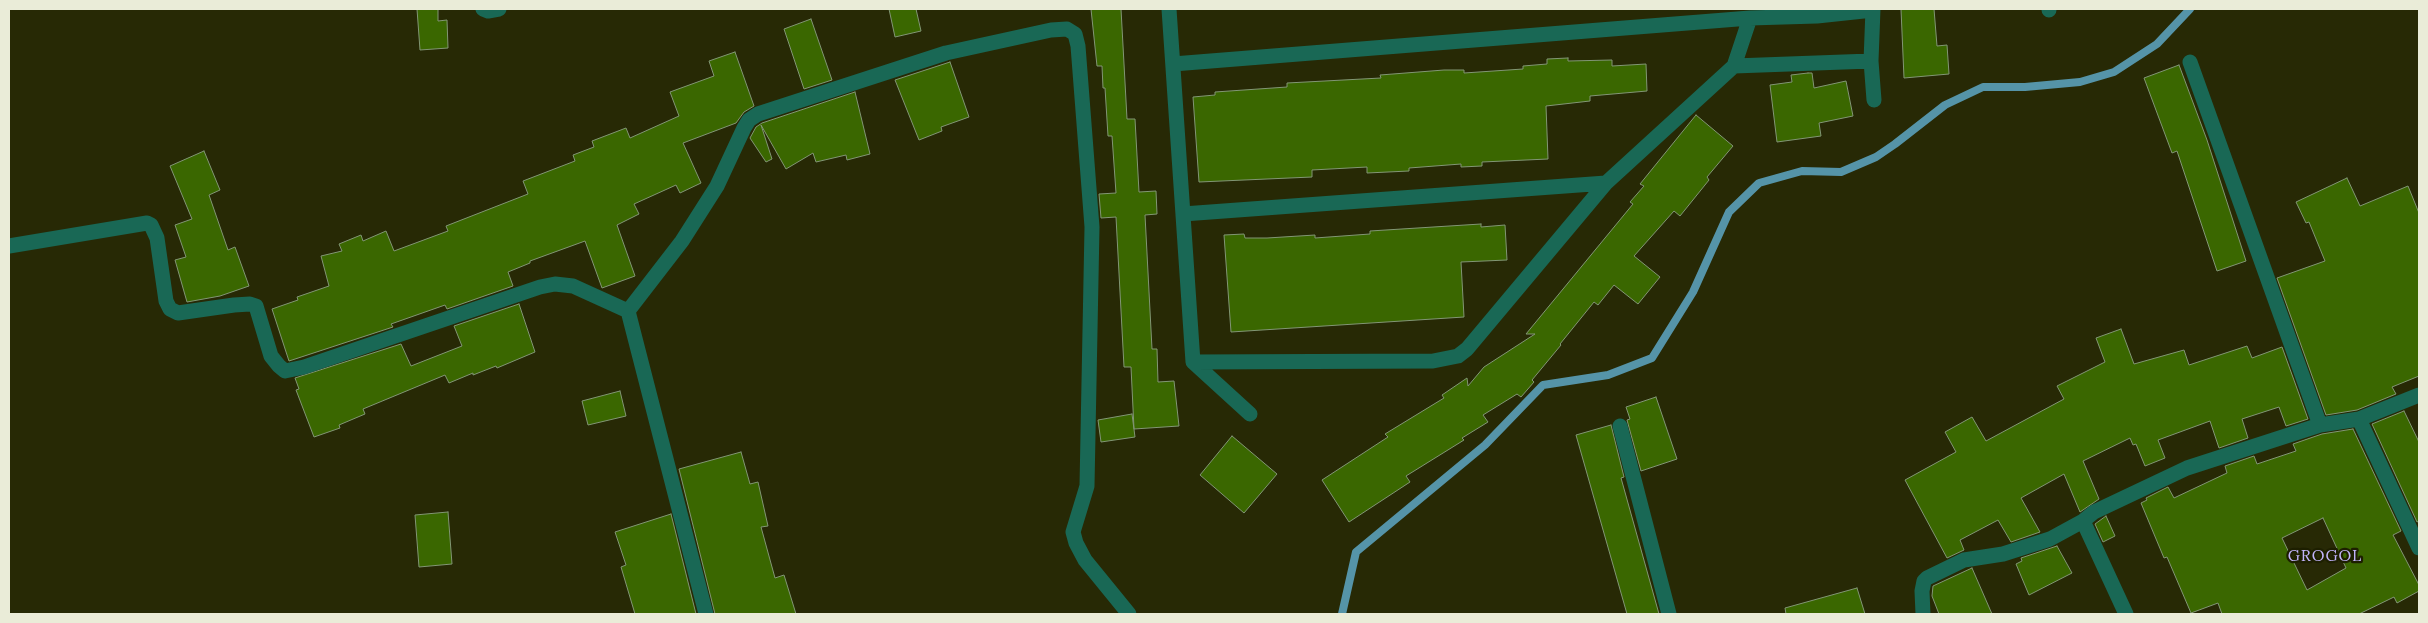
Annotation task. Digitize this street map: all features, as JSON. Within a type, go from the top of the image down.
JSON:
[{"type":"street","points":[[483,9],[488,11],[499,9]]},
{"type":"street","points":[[1169,9],[1193,362],[1250,414]]},
{"type":"street","points":[[1173,64],[1750,18],[1817,16],[1873,9],[1871,61],[1874,100]]},
{"type":"street","points":[[1193,362],[1434,360],[1458,356],[1467,349],[1606,182],[1734,66],[1750,18]]},
{"type":"street","points":[[628,311],[682,242],[717,186],[744,128],[758,114],[946,53],[1066,28],[1074,34],[1078,46],[1092,227],[1087,486],[1073,532],[1076,543],[1085,560],[1129,614]]},
{"type":"street","points":[[1734,66],[1871,61]]},
{"type":"street","points":[[2190,62],[2320,425]]},
{"type":"street","points":[[1183,214],[1606,182]]},
{"type":"street","points":[[9,246],[147,223],[151,225],[157,238],[166,301],[170,309],[178,314],[234,305],[250,304],[256,306],[271,356],[285,371],[304,367],[540,287],[556,284],[573,286],[628,311]]},
{"type":"street","points":[[628,311],[706,614]]},
{"type":"street","points":[[1923,614],[1922,591],[1924,581],[1964,560],[2003,554],[2050,539],[2102,508],[2187,468],[2320,425],[2359,418],[2419,395]]},
{"type":"street","points":[[2359,418],[2419,548]]},
{"type":"street","points":[[1620,426],[1669,614]]},
{"type":"street","points":[[2083,521],[2126,614]]},
{"type":"building","points":[[417,9],[438,9],[438,21],[447,20],[448,48],[420,50]]},
{"type":"building","points":[[889,9],[916,9],[921,31],[895,37]]},
{"type":"building","points":[[1091,9],[1121,9],[1127,119],[1135,119],[1139,192],[1156,191],[1157,214],[1145,215],[1152,349],[1157,349],[1158,382],[1174,381],[1179,426],[1134,429],[1131,367],[1124,367],[1116,217],[1101,218],[1099,194],[1116,193],[1112,136],[1108,136],[1105,88],[1103,88],[1102,66],[1097,66]]},
{"type":"building","points":[[1901,9],[1934,9],[1937,46],[1947,45],[1949,74],[1904,78]]},
{"type":"building","points":[[811,19],[832,80],[804,89],[784,29]]},
{"type":"building","points":[[735,52],[754,106],[744,112],[736,123],[683,143],[701,183],[680,193],[676,185],[634,204],[639,214],[617,225],[635,276],[602,288],[585,241],[530,261],[530,263],[508,272],[513,286],[447,309],[445,305],[391,324],[393,327],[289,361],[272,309],[298,300],[297,297],[329,286],[321,256],[342,251],[339,244],[361,235],[363,241],[386,231],[394,251],[448,231],[446,226],[528,194],[523,181],[575,161],[573,155],[594,147],[592,141],[626,128],[630,138],[679,116],[670,92],[714,76],[709,61]]},
{"type":"building","points":[[1568,58],[1568,61],[1612,60],[1612,66],[1646,64],[1647,91],[1590,96],[1590,101],[1546,106],[1548,159],[1482,162],[1482,166],[1461,167],[1461,164],[1409,168],[1409,171],[1367,173],[1367,167],[1312,170],[1312,177],[1199,182],[1193,97],[1215,95],[1215,92],[1287,87],[1287,83],[1381,78],[1380,75],[1444,70],[1464,70],[1464,73],[1523,69],[1523,66],[1547,64],[1547,59]]},
{"type":"building","points":[[950,62],[969,117],[941,127],[942,131],[919,140],[895,80]]},
{"type":"building","points":[[2179,65],[2207,140],[2246,261],[2217,271],[2177,151],[2172,153],[2144,78]]},
{"type":"building","points":[[1812,73],[1814,88],[1846,81],[1853,116],[1819,123],[1821,136],[1777,142],[1770,85],[1792,82],[1791,75]]},
{"type":"building","points":[[855,92],[870,154],[847,160],[846,155],[816,162],[813,153],[786,169],[761,125],[772,159],[766,162],[750,138],[756,127],[762,123]]},
{"type":"building","points":[[1696,115],[1733,146],[1707,177],[1709,180],[1680,216],[1674,211],[1634,256],[1660,277],[1638,304],[1614,285],[1598,305],[1594,302],[1532,380],[1534,382],[1521,397],[1517,394],[1483,415],[1488,422],[1462,438],[1464,440],[1406,476],[1410,482],[1349,522],[1322,480],[1388,437],[1385,434],[1444,398],[1442,395],[1467,378],[1468,386],[1484,367],[1535,334],[1526,334],[1633,204],[1630,202],[1644,186],[1640,184]]},
{"type":"building","points":[[204,151],[220,190],[209,195],[228,250],[235,247],[249,286],[220,296],[187,302],[175,260],[186,257],[175,225],[192,219],[170,166]]},
{"type":"building","points":[[2347,178],[2360,206],[2408,186],[2419,213],[2419,376],[2392,387],[2396,394],[2357,410],[2326,415],[2277,278],[2325,261],[2309,222],[2306,223],[2296,202]]},
{"type":"building","points":[[1481,224],[1481,227],[1505,225],[1507,260],[1461,262],[1464,317],[1231,332],[1224,235],[1244,234],[1245,238],[1267,238],[1315,235],[1315,238],[1370,234],[1370,231]]},
{"type":"building","points":[[519,304],[535,352],[497,368],[496,366],[473,375],[473,373],[449,383],[445,375],[363,409],[365,414],[339,425],[340,428],[314,437],[296,390],[299,389],[295,378],[401,344],[411,366],[462,346],[454,326]]},
{"type":"building","points":[[2121,329],[2134,364],[2184,350],[2189,365],[2247,346],[2252,358],[2282,347],[2308,419],[2286,426],[2279,407],[2242,419],[2248,438],[2219,448],[2210,421],[2158,440],[2165,458],[2145,466],[2136,444],[2133,445],[2130,438],[2083,461],[2099,499],[2080,512],[2064,474],[2021,498],[2040,532],[2011,542],[1998,520],[1960,540],[1964,550],[1947,558],[1905,480],[1956,452],[1945,432],[1972,417],[1986,441],[2064,399],[2057,386],[2105,362],[2096,338]]},
{"type":"building","points":[[620,391],[626,416],[588,425],[582,401]]},
{"type":"building","points":[[1656,397],[1677,459],[1641,471],[1627,420],[1630,419],[1626,407]]},
{"type":"building","points":[[2404,411],[2419,442],[2419,521],[2417,522],[2372,424]]},
{"type":"building","points":[[1132,414],[1135,437],[1101,442],[1098,420]]},
{"type":"building","points":[[1611,425],[1624,477],[1621,478],[1659,614],[1627,614],[1576,435]]},
{"type":"building","points":[[2353,429],[2401,531],[2393,535],[2419,585],[2419,591],[2397,603],[2394,597],[2359,614],[2222,614],[2218,603],[2191,613],[2167,557],[2164,558],[2141,503],[2147,500],[2146,498],[2168,487],[2174,498],[2227,473],[2225,466],[2254,456],[2257,464],[2296,451],[2293,444],[2322,434]],"holes":[[[2323,518],[2346,568],[2307,590],[2282,538]]]},
{"type":"building","points":[[1232,436],[1277,474],[1244,513],[1200,475]]},
{"type":"building","points":[[741,452],[750,484],[758,482],[768,526],[761,527],[775,578],[784,575],[796,614],[715,614],[679,469]]},
{"type":"building","points":[[448,512],[452,564],[419,567],[415,515]]},
{"type":"building","points":[[671,514],[696,614],[635,614],[621,567],[626,565],[615,532]]},
{"type":"building","points":[[2106,516],[2115,536],[2103,542],[2095,524]]},
{"type":"building","points":[[2057,546],[2072,573],[2029,595],[2016,564],[2022,561],[2021,558]]},
{"type":"building","points":[[1972,568],[1992,614],[1939,614],[1932,596],[1933,586]]},
{"type":"building","points":[[1857,588],[1865,614],[1786,614],[1785,608]]},
{"type":"waterway","points":[[1342,614],[1356,552],[1485,445],[1543,385],[1608,375],[1652,358],[1693,292],[1729,212],[1759,183],[1802,171],[1841,172],[1876,157],[1945,105],[1983,87],[2025,87],[2080,82],[2114,72],[2157,44],[2190,9]]},
{"type":"district","name":"GROGOL","points":[[2325,556]]}]
